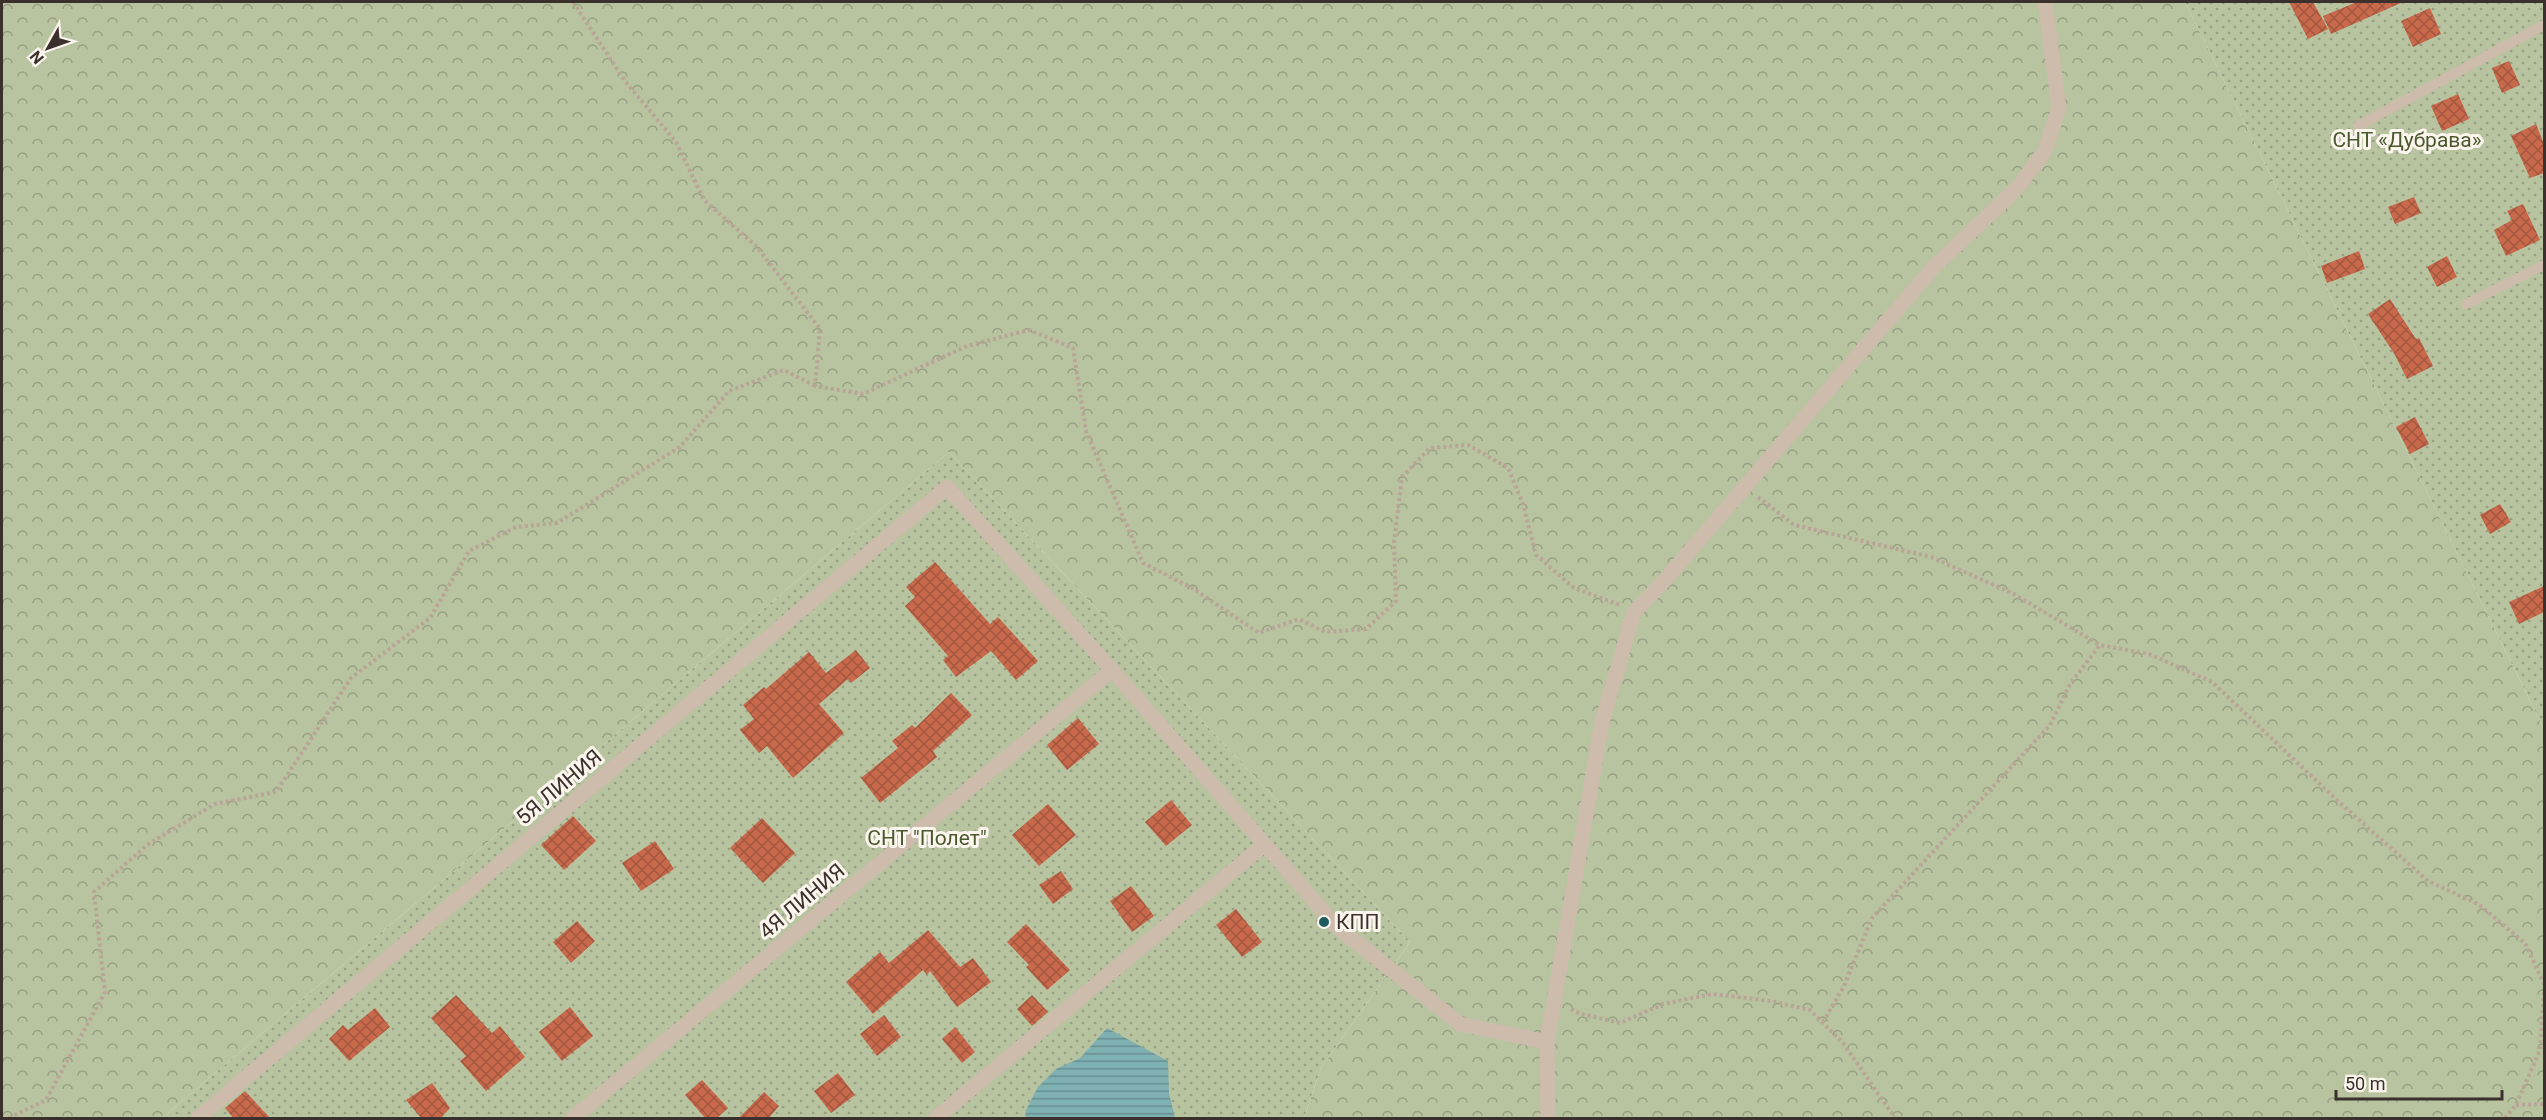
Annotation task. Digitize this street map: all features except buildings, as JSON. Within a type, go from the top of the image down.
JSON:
[{"type":"street","points":[[1548,1119],[1547,1042],[1602,722],[1634,612],[1746,487],[1933,268],[2017,188],[2045,151],[2059,108],[2045,2]]},
{"type":"street","name":"5Я ЛИНИЯ","points":[[198,1119],[947,487],[1112,670]]},
{"type":"street","points":[[1112,670],[1337,927],[1460,1024],[1547,1042]]},
{"type":"street","name":"4Я ЛИНИЯ","points":[[573,1119],[1112,670]]},
{"type":"street","points":[[936,1119],[1265,844]]},
{"type":"lane","points":[[2358,126],[2544,25]]},
{"type":"lane","points":[[2466,304],[2544,265]]},
{"type":"path","points":[[573,2],[625,81],[676,142],[704,200],[758,247],[820,329],[814,386]]},
{"type":"path","points":[[9,1119],[46,1101],[105,992],[94,892],[147,845],[215,804],[276,792],[351,678],[430,618],[469,551],[516,527],[557,524],[680,447],[729,391],[784,370],[814,386],[863,394],[966,346],[1029,330],[1073,348],[1086,431],[1143,564],[1192,588],[1259,633],[1299,619],[1325,632],[1366,630],[1396,601],[1394,542],[1402,477],[1430,448],[1468,445],[1508,468],[1523,504],[1536,555],[1574,588],[1634,612]]},
{"type":"path","points":[[1746,487],[1794,525],[1931,556],[2012,593],[2100,645],[2149,654],[2212,682],[2339,802],[2428,880],[2478,904],[2525,943],[2544,984]]},
{"type":"path","points":[[1822,1022],[1844,986],[1872,918],[2050,725],[2070,684],[2100,645]]},
{"type":"path","points":[[2505,1119],[2516,1105],[2540,1050],[2544,991]]},
{"type":"path","points":[[1554,1001],[1581,1014],[1620,1023],[1663,1004],[1712,994],[1771,1001],[1810,1010],[1843,1043],[1895,1119]]},
{"type":"path","points":[[2516,1105],[2544,1104]]},
{"type":"green space","points":[[2,2],[2185,2],[2544,729],[2544,1118],[1304,1118],[1321,1068],[1410,942],[949,452],[162,1118],[2,1118]]},
{"type":"green space","name":"СНТ «Дубрава»","points":[[2185,2],[2544,2],[2544,729]]},
{"type":"green space","name":"СНТ \"Полет\"","points":[[949,452],[1410,942],[1321,1068],[1304,1118],[162,1118]]},
{"type":"water","points":[[1107,1028],[1168,1061],[1169,1093],[1175,1118],[1025,1118],[1026,1110],[1038,1087],[1056,1069],[1080,1058]]},
{"type":"place","name":"КПП","points":[[1324,922]]}]
